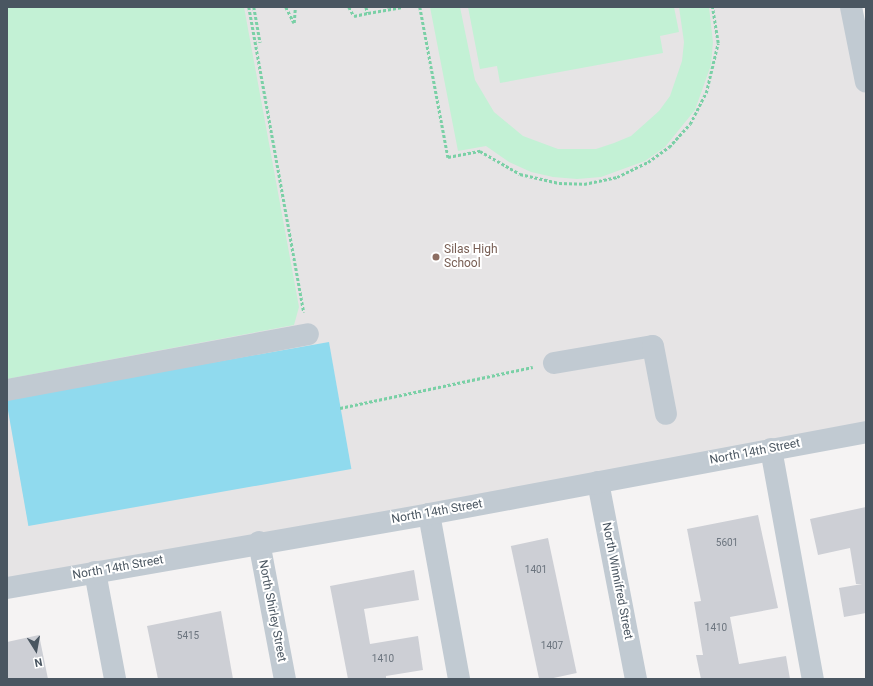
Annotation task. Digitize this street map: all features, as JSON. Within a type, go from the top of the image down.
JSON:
[{"type":"street","points":[[851,7],[866,82]]},
{"type":"street","points":[[7,390],[308,334]]},
{"type":"street","points":[[554,363],[653,346],[666,414]]},
{"type":"street","name":"North 14th Street","points":[[7,588],[259,542],[429,514],[866,432]]},
{"type":"street","points":[[771,450],[813,679]]},
{"type":"street","name":"North Winnifred Street","points":[[598,482],[636,679]]},
{"type":"street","points":[[429,514],[459,679]]},
{"type":"street","name":"North Shirley Street","points":[[259,542],[285,679]]},
{"type":"street","points":[[95,572],[115,679]]},
{"type":"path","points":[[249,7],[308,334]]},
{"type":"path","points":[[254,7],[260,42]]},
{"type":"path","points":[[286,7],[294,23],[295,7]]},
{"type":"path","points":[[350,7],[354,16],[402,7]]},
{"type":"path","points":[[366,7],[368,13]]},
{"type":"path","points":[[420,7],[448,157],[480,151],[520,174],[559,183],[584,184],[617,177],[648,162],[670,147],[690,124],[706,94],[718,43],[712,7]]},
{"type":"path","points":[[340,408],[554,363]]},
{"type":"shaded area","name":"Silas High School","points":[[7,7],[851,7],[866,82],[866,432],[7,588]]},
{"type":"green space","points":[[7,7],[244,7],[299,307],[294,325],[7,379]]},
{"type":"green space","points":[[430,7],[460,7],[475,80],[494,112],[523,136],[558,149],[596,149],[614,143],[631,136],[659,111],[670,96],[682,61],[684,42],[679,7],[709,7],[713,42],[711,65],[695,110],[665,147],[645,161],[601,177],[577,179],[553,177],[531,172],[509,162],[486,146],[458,151]]},
{"type":"green space","points":[[468,7],[674,7],[679,32],[660,36],[663,53],[500,83],[497,66],[480,69]]},
{"type":"water","points":[[329,342],[351,469],[28,526],[7,399]]},
{"type":"building","points":[[866,507],[866,613],[844,617],[839,588],[862,584],[856,584],[850,548],[818,555],[810,519]]},
{"type":"building","points":[[758,515],[778,608],[730,617],[739,664],[786,656],[790,679],[701,679],[696,655],[703,655],[694,602],[701,601],[687,529]]},
{"type":"building","points":[[548,538],[577,673],[548,679],[539,679],[511,546]]},
{"type":"building","points":[[414,570],[419,600],[364,609],[370,644],[418,636],[423,670],[386,676],[386,679],[348,679],[330,586]]},
{"type":"building","points":[[221,611],[233,679],[158,679],[147,626]]},
{"type":"building","points":[[39,635],[48,679],[7,679],[7,642]]},
{"type":"place","name":"Silas High School","points":[[436,257]]}]
